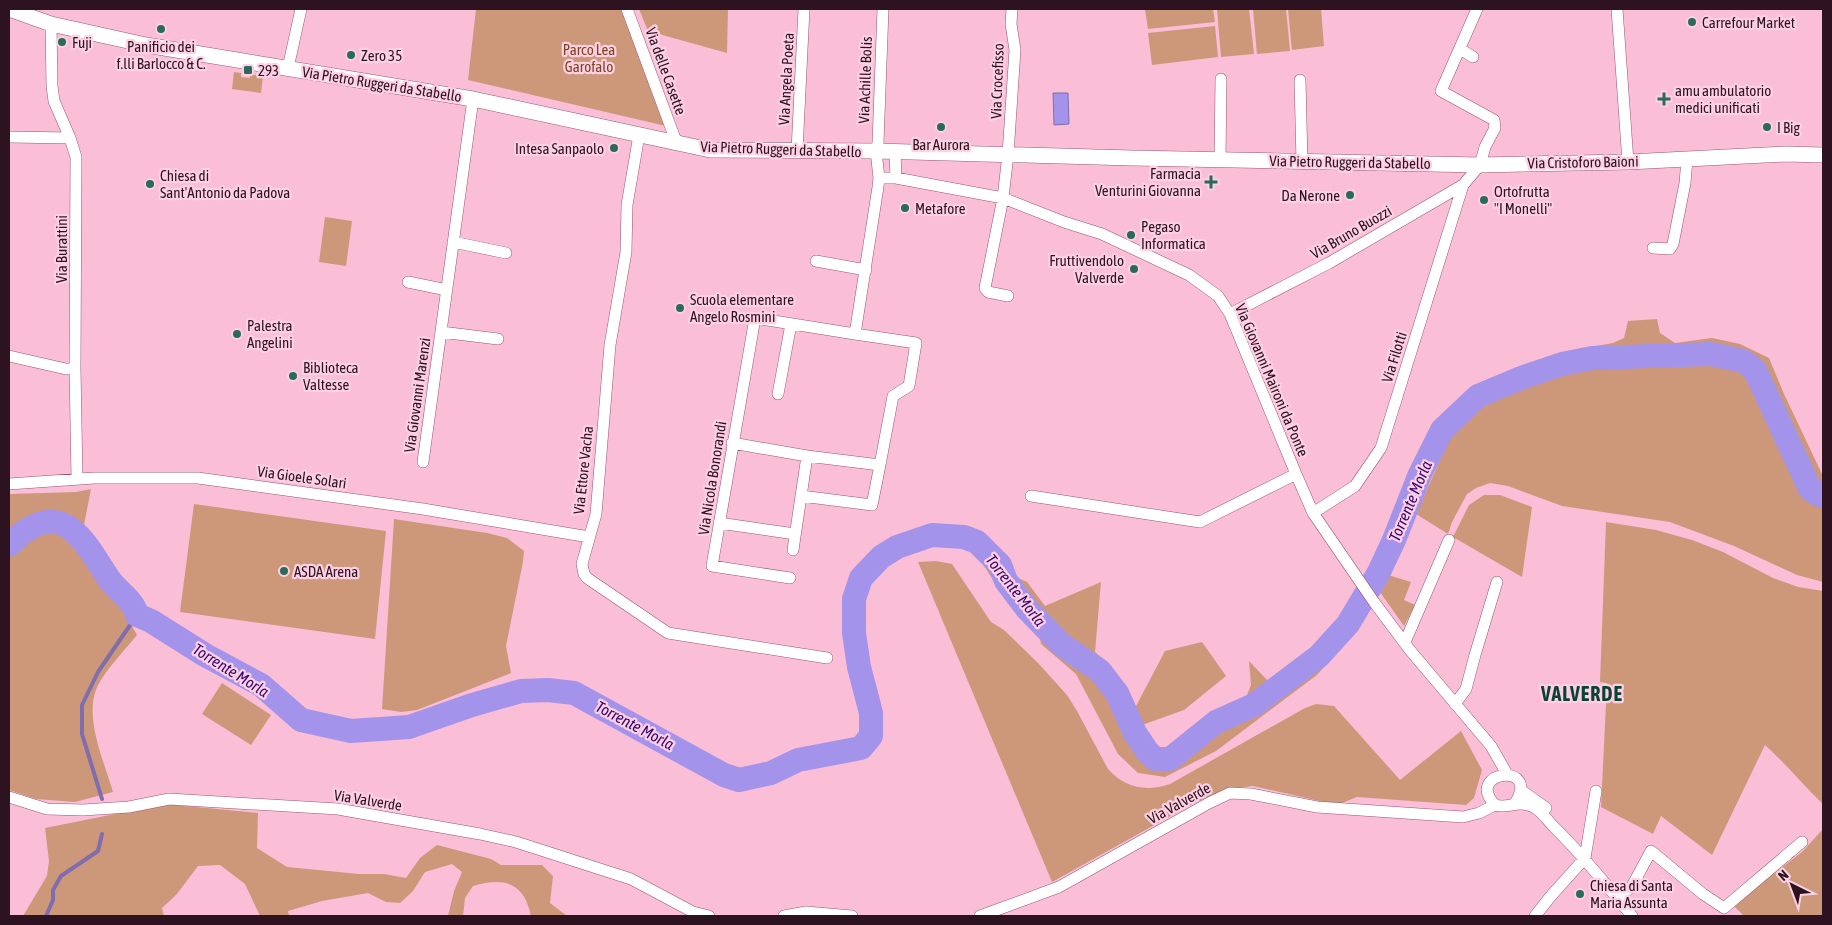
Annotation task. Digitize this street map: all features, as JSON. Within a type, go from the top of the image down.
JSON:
[{"type":"street","name":"Via Pietro Ruggeri da Stabello","points":[[9,9],[51,24],[146,45],[473,99],[710,150],[876,151],[1480,165]]},
{"type":"street","name":"Via Pietro Ruggeri da Stabello","points":[[288,68],[300,9]]},
{"type":"street","name":"Via delle Casette","points":[[628,9],[677,144]]},
{"type":"street","name":"Via Angela Poeta","points":[[797,150],[804,9]]},
{"type":"street","name":"Via Achille Bolis","points":[[876,151],[878,143],[883,9]]},
{"type":"street","name":"Via Crocefisso","points":[[1008,154],[1015,50],[1011,24],[1012,9]]},
{"type":"street","points":[[1478,9],[1441,91],[1494,120],[1495,128],[1480,165]]},
{"type":"street","points":[[1617,9],[1628,162]]},
{"type":"street","name":"Via Burattini","points":[[51,24],[54,101],[76,156],[75,368],[77,479]]},
{"type":"street","points":[[1460,49],[1473,57]]},
{"type":"street","points":[[1220,160],[1221,79]]},
{"type":"street","points":[[1300,80],[1302,162]]},
{"type":"street","name":"Via Giovanni Marenzi","points":[[424,462],[473,99]]},
{"type":"street","name":"Via Ettore Vacha","points":[[639,135],[627,205],[626,252],[610,345],[596,514],[582,564],[584,574],[587,578],[668,633],[827,658]]},
{"type":"street","points":[[9,137],[70,138]]},
{"type":"street","points":[[855,334],[879,178],[876,151]]},
{"type":"street","points":[[895,152],[896,178]]},
{"type":"street","points":[[1008,154],[1003,198],[985,288],[988,292],[1008,296]]},
{"type":"street","name":"Via Cristoforo Baioni","points":[[1480,165],[1628,162],[1786,154],[1823,156]]},
{"type":"street","points":[[1654,248],[1670,248],[1673,244],[1685,183],[1687,159]]},
{"type":"street","name":"Via Bruno Buozzi","points":[[1230,314],[1328,263],[1463,185],[1480,165]]},
{"type":"street","name":"Via Giovanni Maironi da Ponte","points":[[879,178],[896,178],[1003,198],[1064,222],[1102,234],[1189,275],[1218,296],[1230,314],[1296,474],[1314,512],[1356,578],[1405,642],[1491,746],[1507,774],[1514,777],[1518,783],[1520,790],[1544,806],[1559,822],[1569,840]]},
{"type":"street","name":"Via Filotti","points":[[1314,512],[1355,486],[1381,448],[1463,185]]},
{"type":"street","points":[[453,242],[506,253]]},
{"type":"street","points":[[816,261],[866,270]]},
{"type":"street","points":[[408,282],[447,290]]},
{"type":"street","name":"Via Nicola Bonorandi","points":[[790,578],[712,566],[755,318],[791,324]]},
{"type":"street","points":[[778,394],[791,324],[916,344],[909,386],[893,396],[872,506],[801,496]]},
{"type":"street","name":"Via Giovanni Marenzi","points":[[441,332],[498,339]]},
{"type":"street","points":[[9,356],[66,368],[75,368]]},
{"type":"street","points":[[732,442],[807,456],[880,465]]},
{"type":"street","points":[[793,550],[807,456]]},
{"type":"street","name":"Via Giovanni Maironi da Ponte","points":[[1031,496],[1200,522],[1296,474]]},
{"type":"street","name":"Via Gioele Solari","points":[[9,484],[77,479],[198,478],[423,509],[589,537]]},
{"type":"street","points":[[719,523],[795,534]]},
{"type":"street","points":[[1405,642],[1449,540]]},
{"type":"street","points":[[1455,704],[1466,689],[1474,655],[1498,582]]},
{"type":"street","points":[[1491,746],[1493,778]]},
{"type":"street","points":[[1495,805],[1488,795],[1488,786],[1493,778],[1507,774]]},
{"type":"street","points":[[1515,803],[1520,790]]},
{"type":"street","points":[[1535,916],[1585,858],[1596,791]]},
{"type":"street","name":"Via Valverde","points":[[980,916],[1059,887],[1209,803],[1230,794],[1251,794],[1317,807],[1469,816],[1495,805]]},
{"type":"street","points":[[1469,816],[1488,795]]},
{"type":"street","name":"Via Valverde","points":[[9,797],[56,810],[129,807],[169,799],[338,809],[516,842],[631,880],[693,912],[709,916]]},
{"type":"street","name":"Via Giovanni Maironi da Ponte","points":[[1495,805],[1508,807],[1515,803],[1534,807],[1569,840],[1632,916]]},
{"type":"street","points":[[1617,899],[1632,886],[1651,851],[1703,894],[1724,908],[1802,842]]},
{"type":"street","points":[[784,916],[806,912],[852,916]]},
{"type":"green space","name":"Parco Lea Garofalo","points":[[476,9],[623,9],[666,126],[468,80]]},
{"type":"green space","name":"Parco Lea Garofalo","points":[[639,9],[728,9],[727,53],[648,31]]},
{"type":"green space","points":[[1145,9],[1213,9],[1215,22],[1148,29]]},
{"type":"green space","points":[[1217,9],[1249,9],[1254,54],[1221,57]]},
{"type":"green space","points":[[1253,9],[1286,9],[1290,51],[1257,54]]},
{"type":"green space","points":[[1288,9],[1321,9],[1324,46],[1292,50]]},
{"type":"green space","points":[[1215,26],[1218,57],[1152,65],[1148,33]]},
{"type":"green space","points":[[234,72],[241,73],[241,77],[250,78],[250,74],[263,76],[261,93],[232,89]]},
{"type":"green space","points":[[325,217],[352,221],[346,266],[319,262]]},
{"type":"green space","points":[[1657,319],[1660,333],[1675,343],[1712,338],[1740,344],[1769,358],[1784,394],[1823,474],[1823,582],[1797,575],[1734,546],[1670,522],[1562,506],[1508,486],[1490,483],[1476,488],[1467,494],[1452,522],[1448,534],[1416,514],[1453,431],[1486,401],[1508,390],[1542,378],[1524,368],[1574,350],[1613,343],[1624,338],[1628,321]]},
{"type":"green space","points":[[91,489],[83,530],[77,538],[68,530],[58,525],[50,524],[33,529],[9,549],[9,494],[76,492]]},
{"type":"green space","points":[[1484,495],[1500,495],[1532,507],[1522,577],[1453,537],[1469,505]]},
{"type":"green space","name":"ASDA Arena","points":[[194,504],[386,531],[375,639],[180,612]]},
{"type":"green space","points":[[394,519],[487,533],[507,538],[524,551],[506,646],[511,673],[417,710],[401,712],[382,709]]},
{"type":"green space","points":[[1606,522],[1656,530],[1692,540],[1723,552],[1773,578],[1798,587],[1823,591],[1823,804],[1765,745],[1712,855],[1661,816],[1653,834],[1601,807],[1607,683],[1600,682]]},
{"type":"green space","points":[[52,524],[68,532],[111,588],[137,635],[101,680],[95,692],[93,721],[113,792],[75,802],[36,799],[9,790],[9,551],[30,532]]},
{"type":"green space","points":[[936,561],[952,564],[991,622],[1004,630],[1067,695],[1108,769],[1129,784],[1136,787],[1153,788],[1170,784],[1305,708],[1316,704],[1334,706],[1400,780],[1461,731],[1482,770],[1474,798],[1466,805],[1357,797],[1337,805],[1253,786],[1227,789],[1194,803],[1052,882],[918,562]]},
{"type":"green space","points":[[981,561],[1027,582],[1045,606],[1101,582],[1095,652],[1111,666],[1125,689],[1128,730],[1142,752],[1152,763],[1166,764],[1178,756],[1184,750],[1190,738],[1207,724],[1230,712],[1247,695],[1251,685],[1249,661],[1269,682],[1322,645],[1330,632],[1346,642],[1317,675],[1216,751],[1165,777],[1138,773],[1118,754],[1076,674],[1041,644],[1039,633],[1012,609]]},
{"type":"green space","points":[[1388,575],[1411,582],[1404,600],[1415,605],[1404,626],[1380,592]]},
{"type":"green space","points":[[1202,642],[1226,676],[1184,710],[1142,725],[1134,710],[1165,651]]},
{"type":"green space","points":[[222,683],[271,715],[251,745],[202,714]]},
{"type":"green space","points":[[165,804],[258,813],[257,848],[287,867],[359,874],[384,874],[406,878],[420,858],[437,845],[491,859],[501,865],[542,865],[553,876],[550,903],[567,916],[531,916],[528,905],[518,889],[511,885],[494,882],[473,886],[465,898],[463,916],[448,916],[454,891],[462,872],[452,864],[425,872],[413,891],[400,903],[386,902],[368,893],[322,901],[288,911],[289,916],[260,916],[245,884],[220,865],[198,866],[177,894],[162,908],[164,916],[23,916],[47,876],[49,861],[45,828]]},
{"type":"green space","points":[[1823,829],[1823,916],[1744,916],[1733,905],[1802,852]]},
{"type":"shaded area","points":[[1053,93],[1068,93],[1069,124],[1054,125]]},
{"type":"waterway","name":"Torrente Morla","points":[[9,545],[30,528],[44,522],[57,522],[68,527],[86,544],[109,579],[132,604],[137,615],[151,621],[205,655],[261,685],[301,720],[351,731],[409,727],[472,705],[521,691],[548,690],[574,693],[724,775],[739,780],[771,773],[798,760],[861,748],[871,736],[871,713],[859,667],[854,633],[854,599],[861,578],[881,557],[897,547],[932,535],[964,537],[977,542],[1000,565],[1006,581],[1028,610],[1062,645],[1100,671],[1117,693],[1135,733],[1147,751],[1155,759],[1170,759],[1216,722],[1254,705],[1319,656],[1348,624],[1378,574],[1394,540],[1420,474],[1442,430],[1478,396],[1521,378],[1562,364],[1592,358],[1711,354],[1743,361],[1755,370],[1810,489],[1819,495],[1823,494]]},
{"type":"waterway","points":[[102,799],[82,734],[82,705],[98,672],[137,615]]},
{"type":"waterway","points":[[46,916],[53,900],[53,890],[61,876],[98,851],[102,834]]},
{"type":"place","name":"Carrefour Market","points":[[1692,22]]},
{"type":"place","name":"Panificio dei f.lli Barlocco & C.","points":[[161,29]]},
{"type":"place","name":"Fuji","points":[[62,42]]},
{"type":"place","name":"Zero 35","points":[[351,55]]},
{"type":"place","name":"293","points":[[248,70]]},
{"type":"place","name":"amu ambulatorio medici unificati","points":[[1664,99]]},
{"type":"place","name":"Bar Aurora","points":[[941,127]]},
{"type":"place","name":"I Big","points":[[1767,127]]},
{"type":"place","name":"Intesa Sanpaolo","points":[[614,148]]},
{"type":"place","name":"Farmacia Venturini Giovanna","points":[[1211,182]]},
{"type":"place","name":"Chiesa di Sant'Antonio da Padova","points":[[150,184]]},
{"type":"place","name":"Da Nerone","points":[[1350,195]]},
{"type":"place","name":"Ortofrutta \"I Monelli\"","points":[[1484,200]]},
{"type":"place","name":"Metafore","points":[[905,208]]},
{"type":"place","name":"Pegaso Informatica","points":[[1131,235]]},
{"type":"place","name":"Fruttivendolo Valverde","points":[[1134,269]]},
{"type":"place","name":"Scuola elementare Angelo Rosmini","points":[[680,308]]},
{"type":"place","name":"Palestra Angelini","points":[[237,334]]},
{"type":"place","name":"Biblioteca Valtesse","points":[[293,376]]},
{"type":"place","name":"ASDA Arena","points":[[284,571]]},
{"type":"place","name":"Chiesa di Santa Maria Assunta","points":[[1580,894]]},
{"type":"district","name":"VALVERDE","points":[[1582,693]]}]
